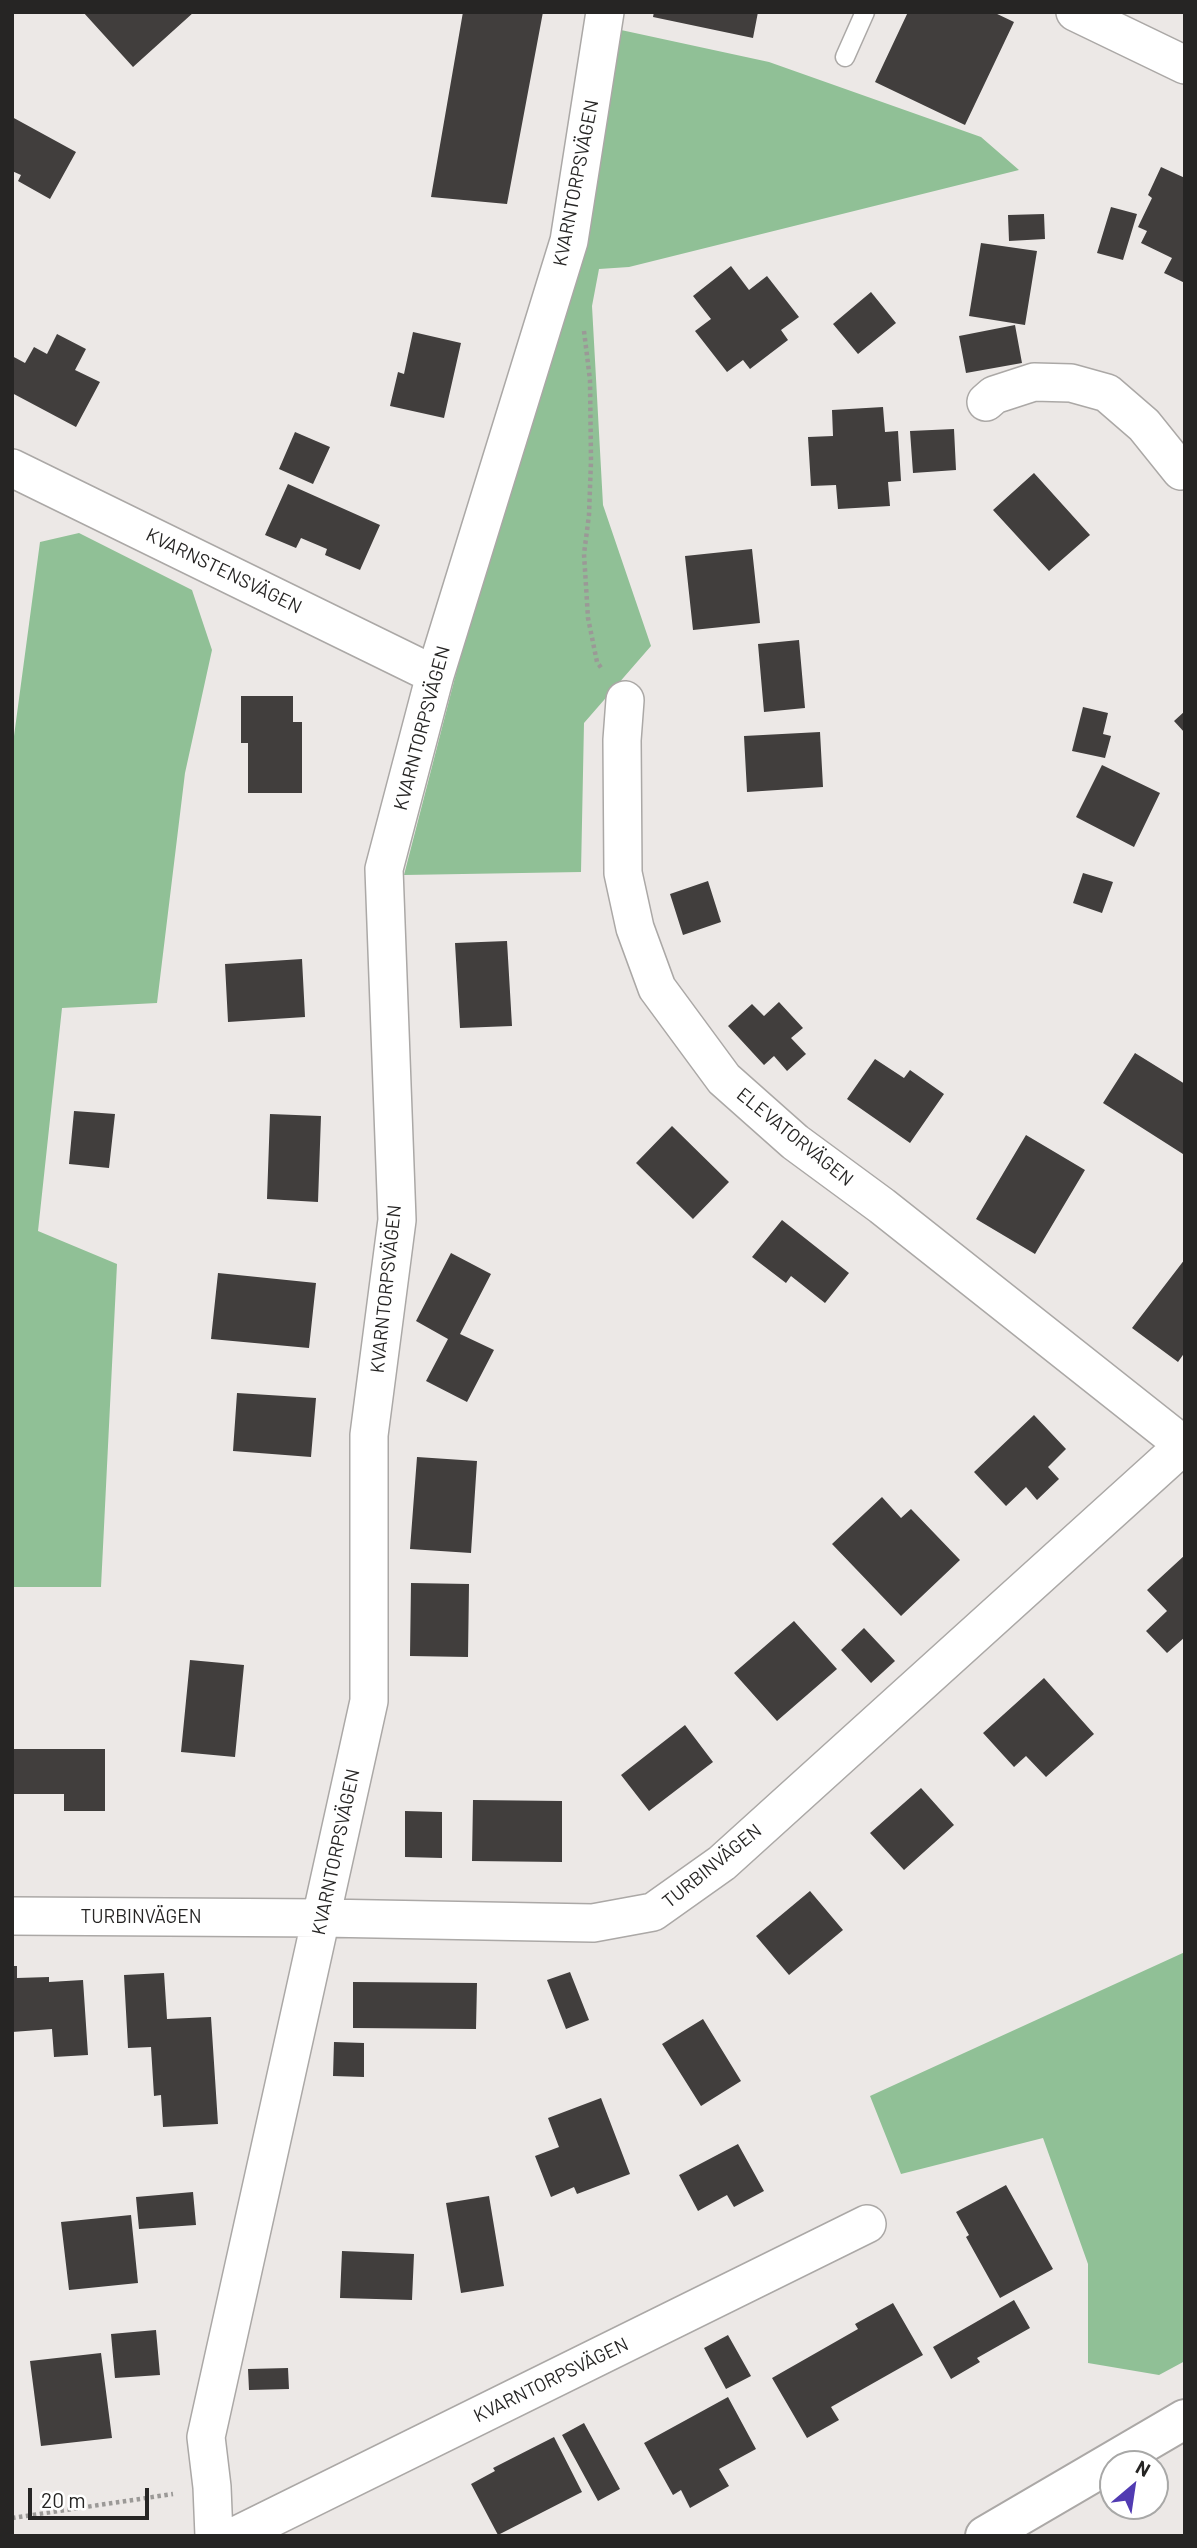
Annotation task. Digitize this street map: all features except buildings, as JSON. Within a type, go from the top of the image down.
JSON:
[{"type":"street","name":"KVARNTORPSVÄGEN","points":[[214,2536],[206,2437],[369,1701],[369,1435],[397,1220],[384,869],[435,675],[569,241],[605,12]]},
{"type":"street","points":[[1075,12],[1185,65]]},
{"type":"street","points":[[986,402],[994,395],[1034,382],[1071,383],[1107,393],[1144,425],[1184,472]]},
{"type":"street","name":"KVARNSTENSVÄGEN","points":[[12,468],[435,675]]},
{"type":"street","name":"ELEVATORVÄGEN","points":[[625,700],[622,740],[623,873],[635,928],[657,988],[724,1079],[795,1142],[882,1206],[1184,1446]]},
{"type":"street","name":"TURBINVÄGEN","points":[[12,1916],[593,1923],[653,1912],[722,1863],[1184,1446]]},
{"type":"street","name":"KVARNTORPSVÄGEN","points":[[235,2536],[867,2224]]},
{"type":"street","points":[[985,2536],[1185,2419]]},
{"type":"lane","points":[[845,57],[865,12]]},
{"type":"path","points":[[584,325],[590,380],[589,502],[584,554],[588,618],[597,662],[625,700]]},
{"type":"path","points":[[12,2518],[212,2487]]},
{"type":"green space","points":[[621,30],[769,62],[981,137],[1019,170],[629,267],[599,269],[592,306],[603,505],[651,646],[584,723],[581,872],[404,875],[483,569],[591,201]]},
{"type":"green space","points":[[79,533],[192,590],[212,650],[185,773],[157,1003],[62,1008],[38,1231],[117,1264],[101,1587],[12,1587],[12,751],[40,542]]},
{"type":"green space","points":[[1185,1952],[1185,2361],[1159,2375],[1088,2363],[1088,2264],[1043,2138],[901,2174],[870,2096]]}]
